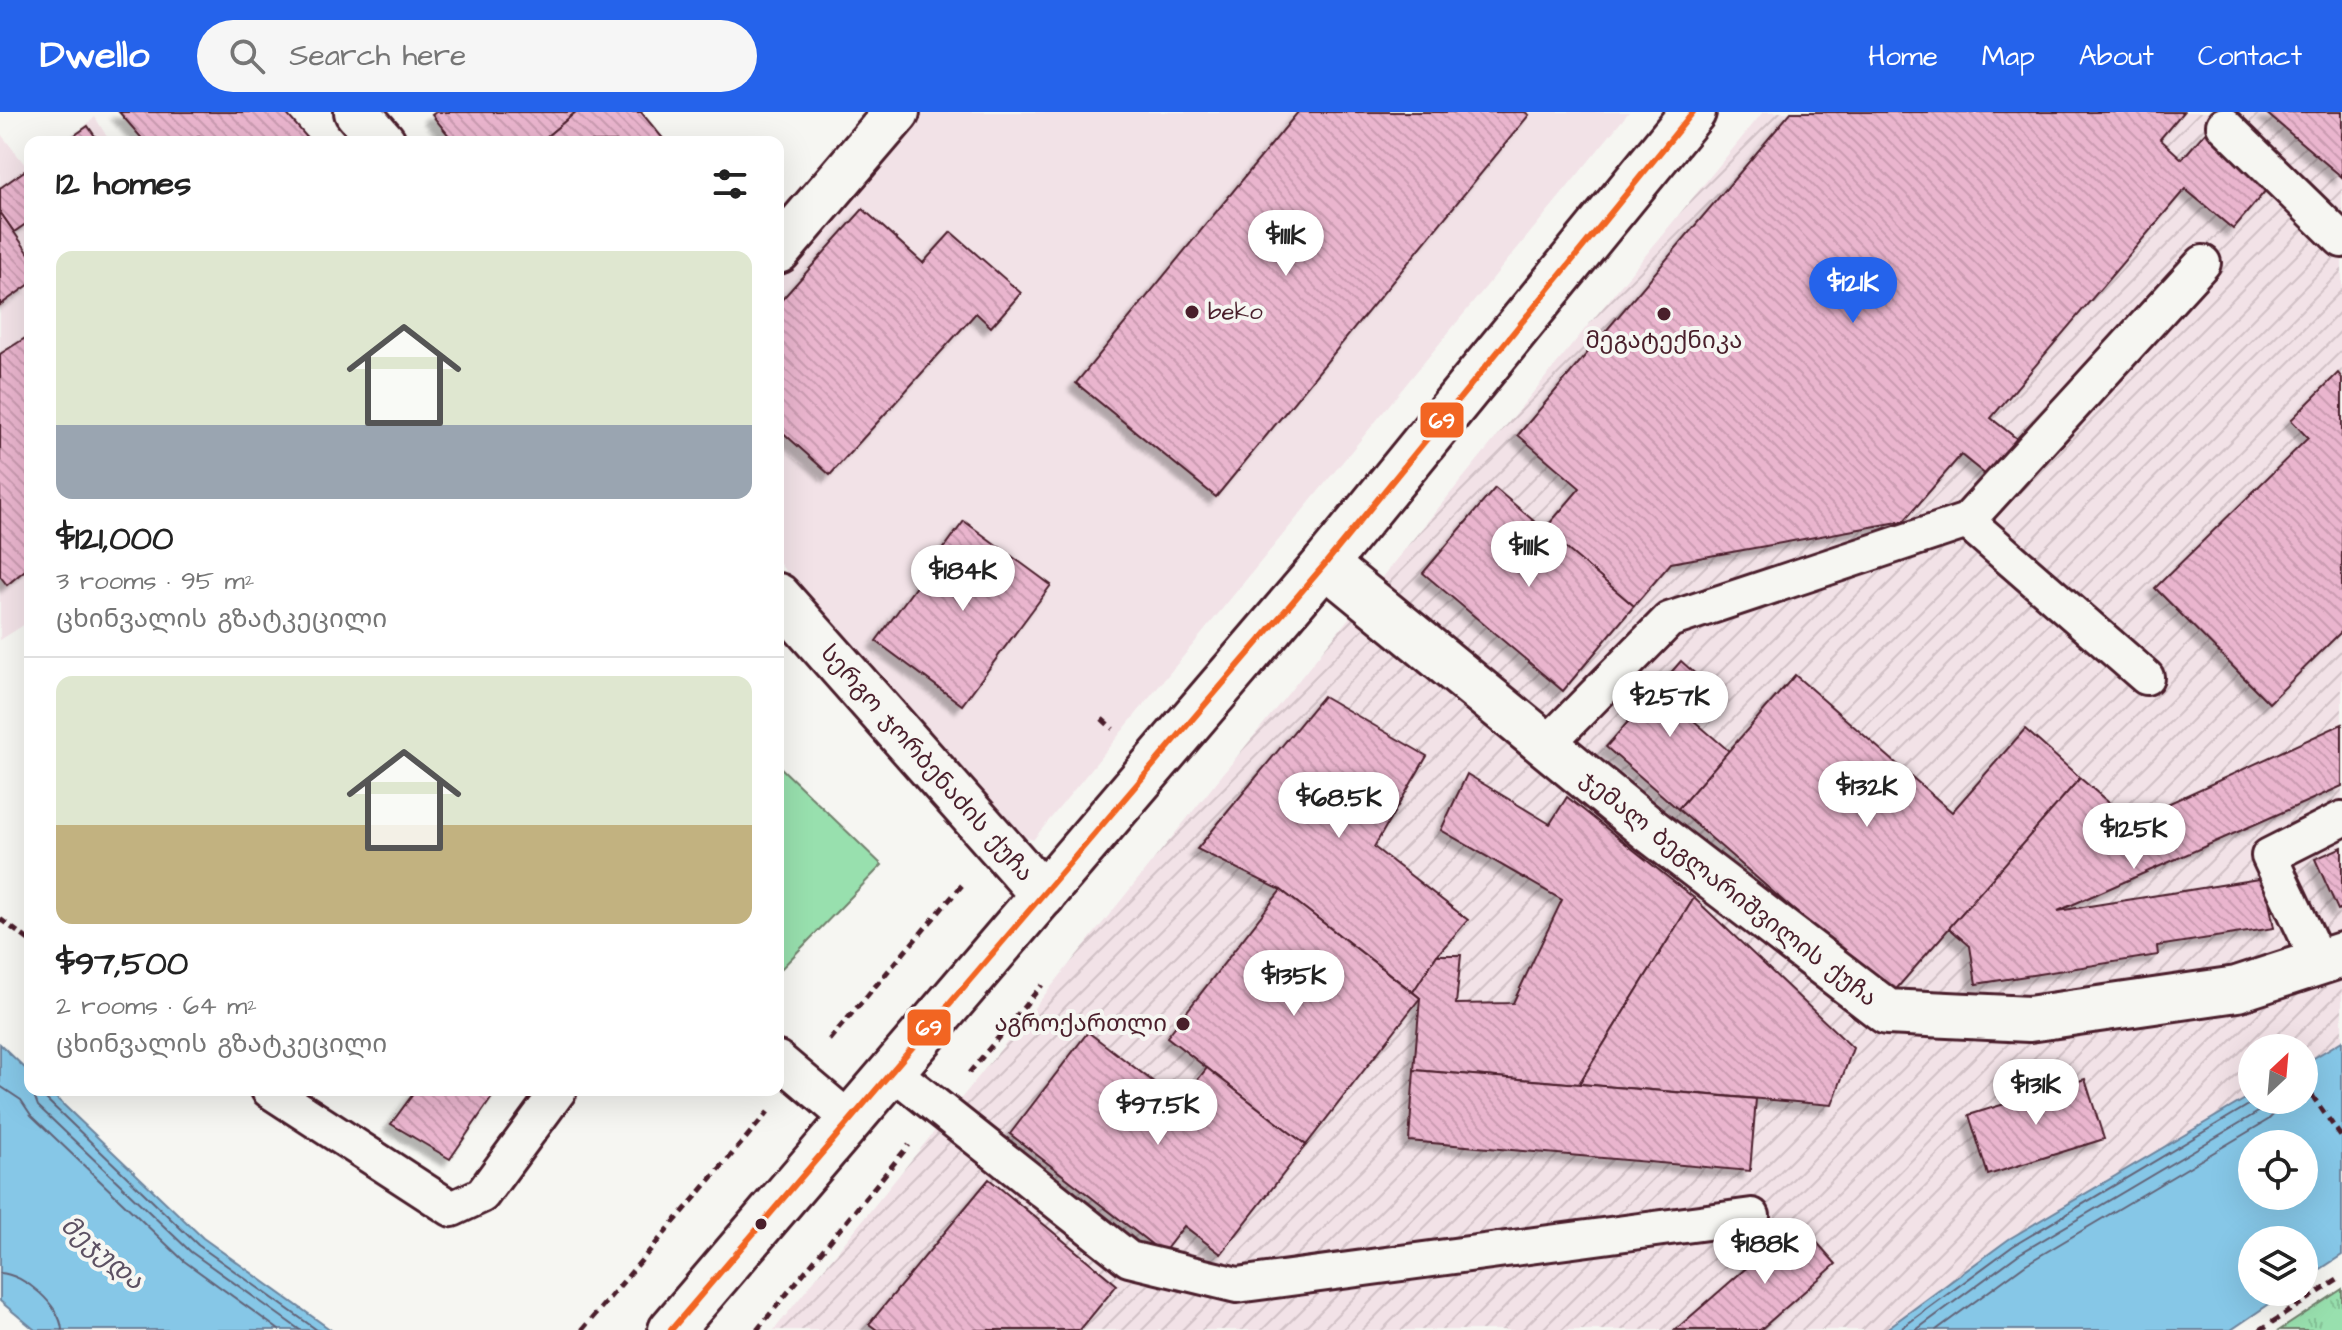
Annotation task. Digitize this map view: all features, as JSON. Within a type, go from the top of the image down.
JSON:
[{"type":"street","points":[[357,112],[378,136]]},
{"type":"street","points":[[784,244],[897,112]]},
{"type":"street","points":[[671,1330],[1325,564],[1693,112]]},
{"type":"street","name":"ჯემალ ბეგლარიშვილის ქუჩა","points":[[1325,564],[1650,830],[1887,1012],[2029,1019],[2237,989],[2331,959]]},
{"type":"street","name":"სერგო ჯორბენაძის ქუჩა","points":[[784,603],[1043,895]]},
{"type":"lane","points":[[2224,125],[2342,240]]},
{"type":"lane","points":[[1546,745],[1669,620],[1967,521],[2203,263]]},
{"type":"lane","points":[[1967,521],[2146,677]]},
{"type":"lane","points":[[2331,959],[2269,856],[2342,819]]},
{"type":"lane","points":[[784,1064],[850,1120]]},
{"type":"lane","points":[[892,1071],[1129,1259],[1237,1285],[1752,1216]]},
{"type":"lane","points":[[278,1096],[452,1209],[482,1195],[555,1096]]},
{"type":"path","points":[[0,919],[24,937]]},
{"type":"path","points":[[2318,1104],[2342,1138]]},
{"type":"path","points":[[2260,1330],[2342,1277]]},
{"type":"shaded area","points":[[920,112],[1629,112],[1033,840],[1002,828],[784,569],[784,271]]},
{"type":"shaded area","points":[[1763,112],[2342,112],[2342,1041],[2318,1056],[2318,1034],[2238,1034],[2238,1103],[2009,1239],[1885,1330],[774,1330],[1395,561]]},
{"type":"shaded area","points":[[95,117],[106,136],[74,136]]},
{"type":"shaded area","points":[[0,133],[24,163],[24,625],[0,640]]},
{"type":"green space","points":[[784,771],[882,865],[784,966]]},
{"type":"green space","points":[[2342,1289],[2342,1330],[2280,1330],[2318,1306]]},
{"type":"water","points":[[2342,1041],[2342,1255],[2318,1271],[2318,1226],[2238,1226],[2238,1306],[2266,1306],[2231,1330],[1885,1330],[2009,1239],[2238,1103],[2238,1114],[2318,1114],[2318,1056]]},
{"type":"water","name":"მეჯუდა","points":[[0,1044],[24,1067],[24,1096],[54,1096],[203,1238],[331,1330],[35,1330],[0,1301]]},
{"type":"building","points":[[119,112],[285,112],[306,136],[199,136],[140,136]]},
{"type":"building","points":[[436,112],[576,112],[547,136],[449,136],[432,115]]},
{"type":"building","points":[[576,112],[641,112],[661,136],[547,136]]},
{"type":"building","points":[[1298,112],[1525,112],[1529,115],[1216,497],[1076,383]]},
{"type":"building","points":[[1791,112],[2183,112],[2160,139],[2182,159],[2209,128],[2272,183],[2233,229],[2185,189],[1991,418],[2017,439],[1986,475],[1961,455],[1904,521],[1671,563],[1634,606],[1544,530],[1580,488],[1518,435]]},
{"type":"building","points":[[2265,112],[2342,112],[2342,177]]},
{"type":"building","points":[[88,126],[95,136],[74,136]]},
{"type":"building","points":[[24,171],[24,225],[14,232],[0,212],[0,188]]},
{"type":"building","points":[[863,209],[923,263],[951,232],[1021,293],[991,327],[976,313],[830,475],[784,433],[784,297]]},
{"type":"building","points":[[0,212],[24,246],[24,288],[0,305]]},
{"type":"building","points":[[24,339],[24,571],[7,585],[0,576],[0,354]]},
{"type":"building","points":[[2338,373],[2342,378],[2342,631],[2269,703],[2155,588],[2308,438],[2291,420]]},
{"type":"building","points":[[1495,488],[1634,606],[1563,691],[1423,573]]},
{"type":"building","points":[[964,521],[1051,585],[962,705],[876,641]]},
{"type":"building","points":[[1681,661],[1710,687],[1686,714],[1729,751],[1678,809],[1606,747]]},
{"type":"building","points":[[1795,675],[1952,812],[2025,729],[2080,778],[1891,995],[1678,809]]},
{"type":"building","points":[[1323,696],[1427,756],[1374,847],[1468,920],[1437,955],[1413,992],[1281,890],[1197,849]]},
{"type":"building","points":[[2342,724],[2342,786],[2058,911],[2265,878],[2274,928],[2157,946],[2158,955],[1976,984],[1970,946],[1949,928],[2080,778],[2128,819],[2124,824]]},
{"type":"building","points":[[1467,774],[1550,824],[1567,797],[1694,898],[1579,1084],[1414,1070],[1420,998],[1413,992],[1437,955],[1461,955],[1456,1004],[1513,1003],[1562,900],[1441,830]]},
{"type":"building","points":[[2342,847],[2342,908],[2338,910],[2315,859]]},
{"type":"building","points":[[1281,890],[1420,998],[1306,1145],[1167,1037]]},
{"type":"building","points":[[1694,898],[1853,1048],[1832,1105],[1579,1084]]},
{"type":"building","points":[[1088,1032],[1180,1102],[1207,1068],[1306,1145],[1221,1254],[1184,1226],[1163,1253],[1010,1134]]},
{"type":"building","points":[[1414,1070],[1756,1099],[1750,1171],[1409,1141]]},
{"type":"building","points":[[2085,1079],[2104,1139],[1988,1175],[1969,1115]]},
{"type":"building","points":[[412,1096],[493,1096],[450,1159],[391,1124]]},
{"type":"building","points":[[989,1179],[1117,1285],[1080,1330],[877,1330],[869,1324]]},
{"type":"building","points":[[1799,1222],[1836,1264],[1760,1330],[1675,1330]]},
{"type":"transit line","name":"69","points":[[671,1330],[1325,564],[1693,112]]},
{"type":"place","name":"beko","points":[[1192,312]]},
{"type":"place","name":"მეგატექნიკა","points":[[1664,314]]},
{"type":"place","name":"აგროქართლი","points":[[1183,1024]]}]
